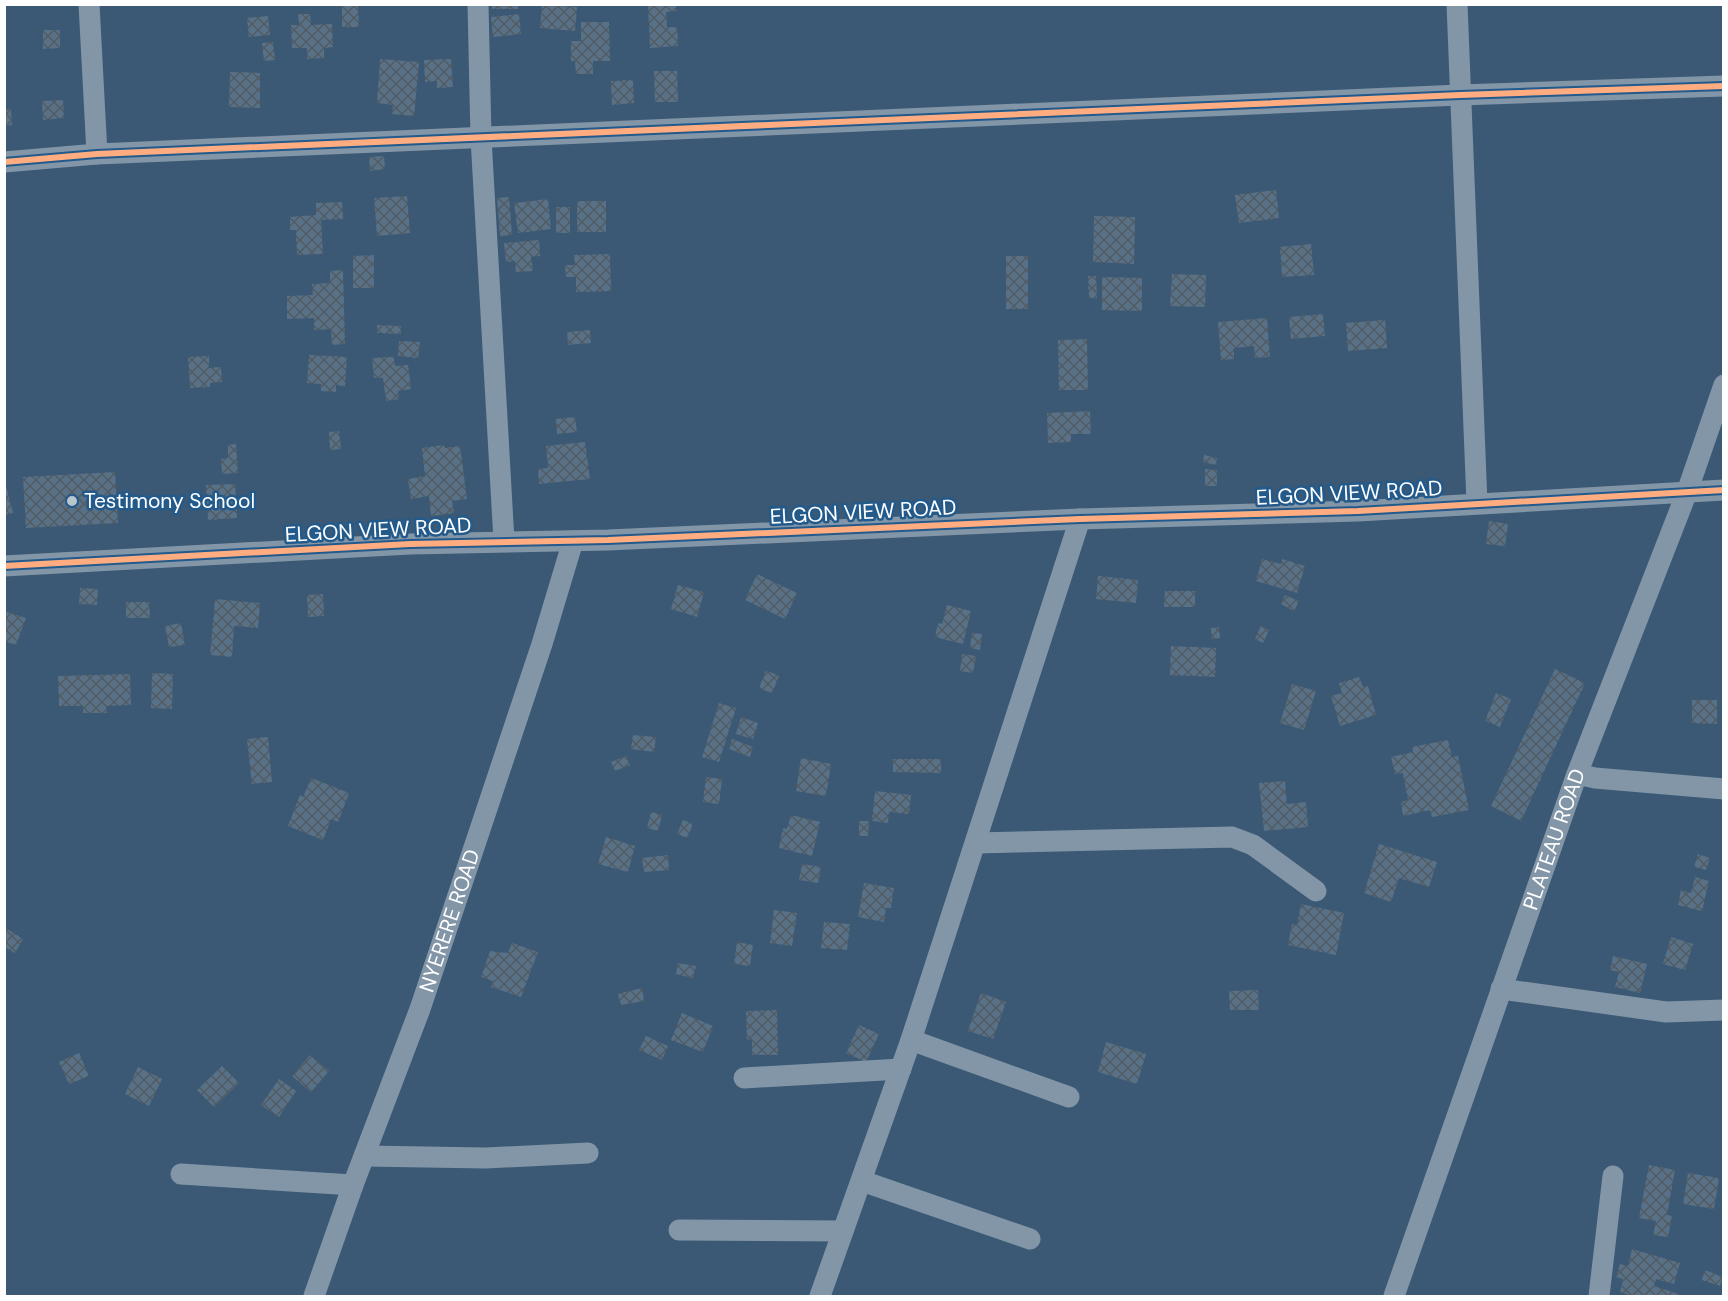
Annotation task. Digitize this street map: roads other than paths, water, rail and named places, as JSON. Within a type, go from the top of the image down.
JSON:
[{"type":"street","points":[[89,4],[97,154]]},
{"type":"street","points":[[478,4],[481,138],[504,541]]},
{"type":"street","points":[[1457,4],[1477,503]]},
{"type":"street","points":[[4,162],[97,154],[1460,95],[1724,86]]},
{"type":"street","name":"PLATEAU ROAD","points":[[1394,1296],[1577,774],[1687,492],[1724,385]]},
{"type":"street","name":"ELGON VIEW ROAD","points":[[4,566],[504,541],[573,541],[1080,519],[1358,511],[1724,490]]},
{"type":"street","points":[[820,1296],[911,1040],[1080,519]]},
{"type":"street","name":"NYERERE ROAD","points":[[314,1296],[353,1185],[420,1009],[546,633],[573,541]]},
{"type":"street","points":[[1577,774],[1595,778],[1724,789]]},
{"type":"street","points":[[976,843],[1232,837],[1253,846],[1316,891]]},
{"type":"street","points":[[1501,989],[1666,1012],[1724,1010]]},
{"type":"street","points":[[911,1040],[1069,1097]]},
{"type":"street","points":[[744,1078],[901,1069]]},
{"type":"street","points":[[364,1156],[486,1158],[588,1153]]},
{"type":"street","points":[[181,1174],[353,1185]]},
{"type":"street","points":[[1599,1296],[1613,1176]]},
{"type":"street","points":[[862,1181],[1030,1239]]},
{"type":"street","points":[[678,1230],[843,1231]]},
{"type":"place","name":"Testimony School","points":[[72,501]]}]
